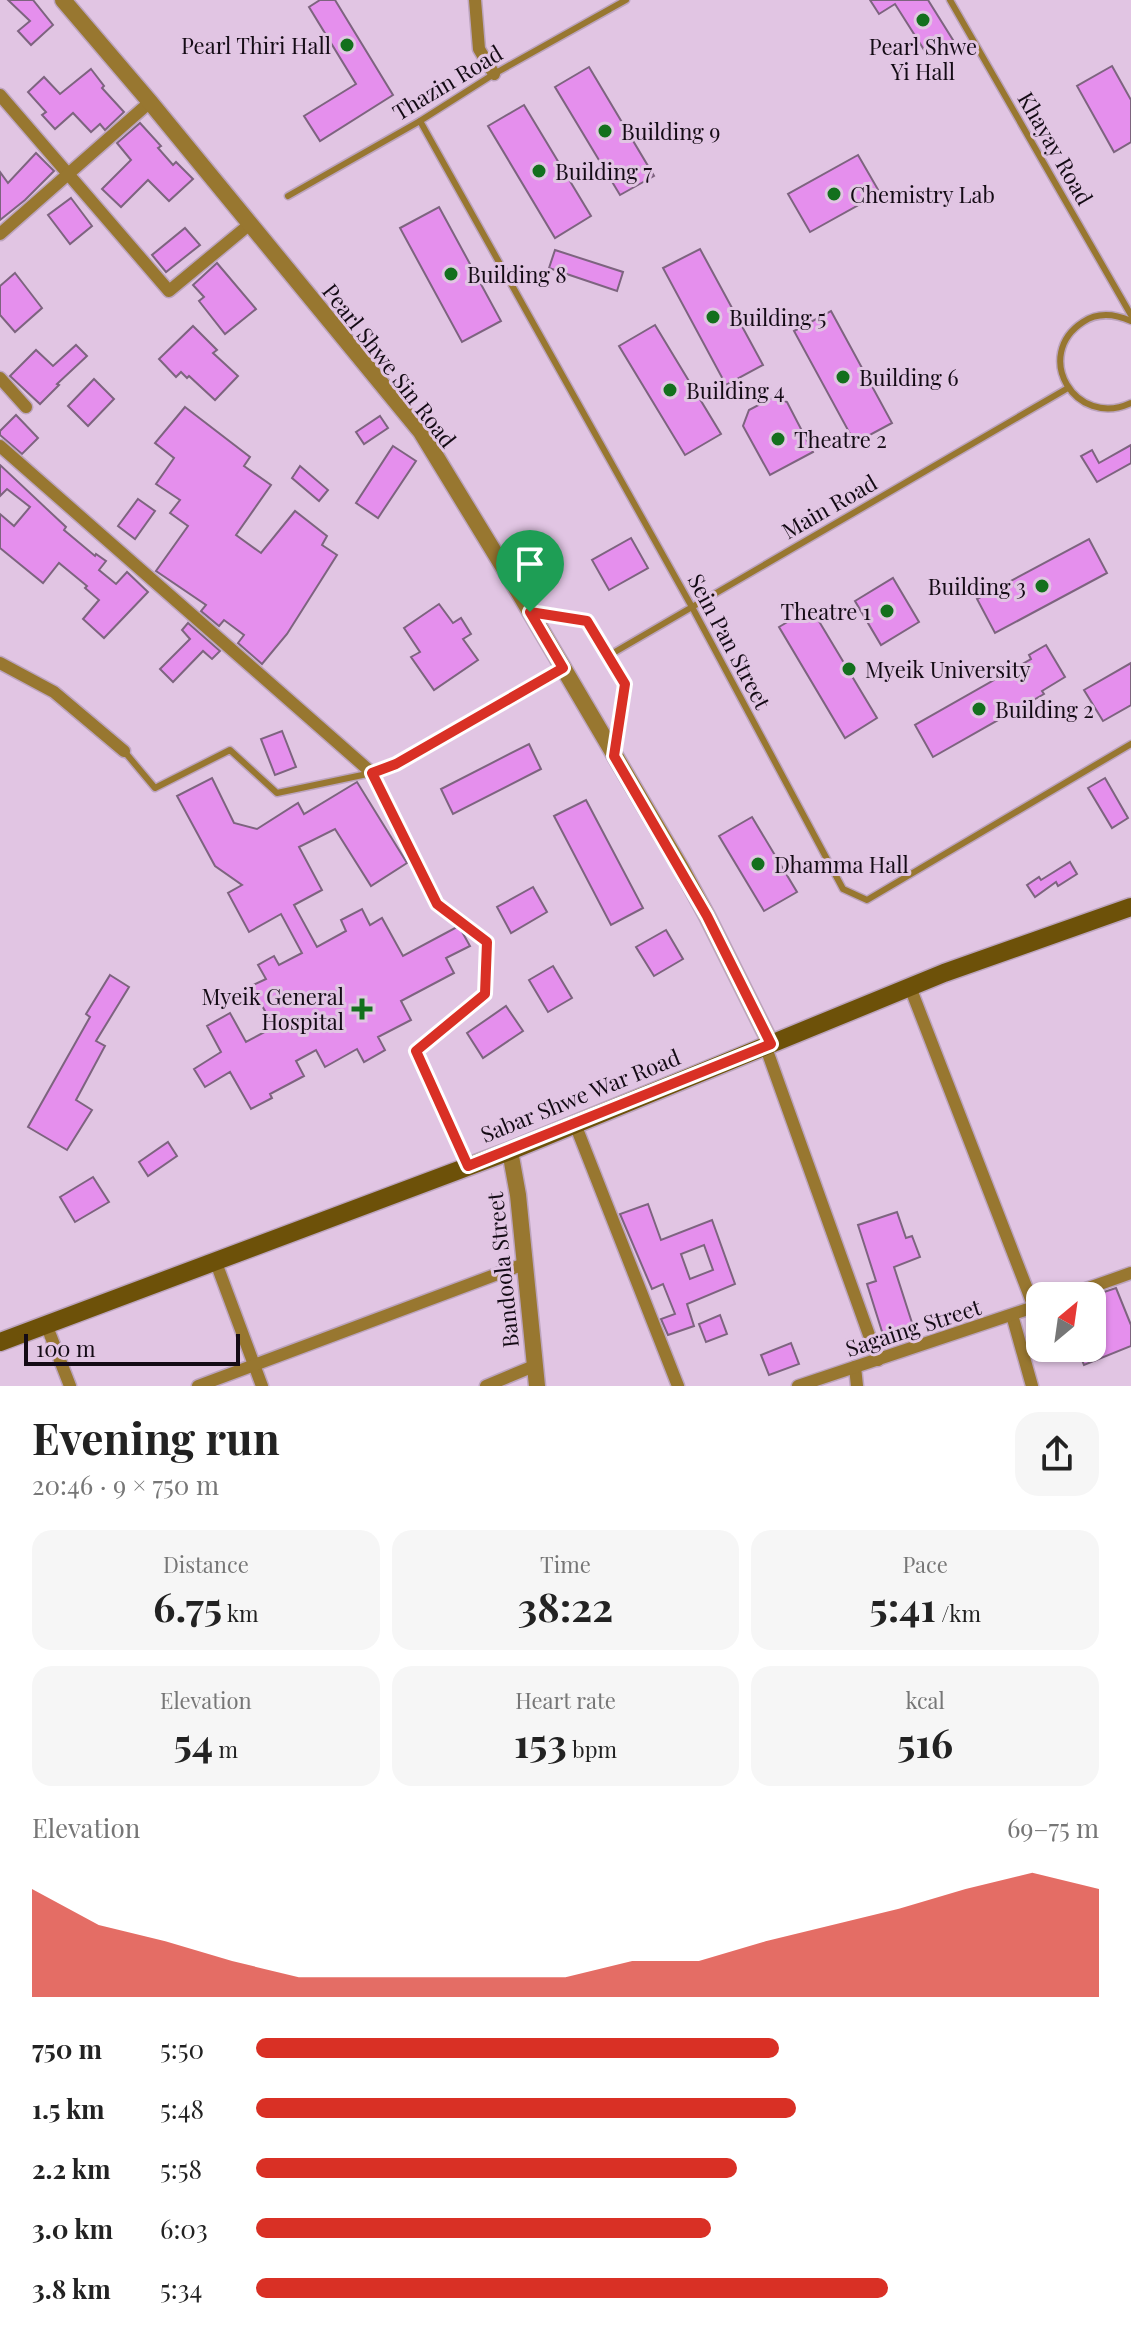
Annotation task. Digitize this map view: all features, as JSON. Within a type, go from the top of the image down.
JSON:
[{"type":"main road","name":"Sabar Shwe War Road","points":[[0,1342],[510,1151],[910,987],[1131,907]]},
{"type":"street","name":"Pearl Shwe Sin Road","points":[[63,0],[421,432],[707,916],[768,1044]]},
{"type":"street","points":[[475,0],[479,49],[494,74]]},
{"type":"street","points":[[0,95],[169,291],[250,224]]},
{"type":"street","points":[[0,234],[150,102]]},
{"type":"street","points":[[0,378],[26,407]]},
{"type":"street","points":[[0,446],[372,773],[396,764],[563,668]]},
{"type":"street","points":[[530,612],[587,621],[625,684],[614,756]]},
{"type":"street","points":[[0,663],[54,692],[124,751]]},
{"type":"street","points":[[910,987],[1027,1282]]},
{"type":"street","points":[[768,1044],[878,1360]]},
{"type":"street","points":[[575,1124],[678,1386]]},
{"type":"street","name":"Bandoola Street","points":[[510,1151],[518,1195],[537,1386]]},
{"type":"street","points":[[215,1260],[262,1386]]},
{"type":"street","points":[[198,1386],[524,1264]]},
{"type":"street","points":[[1106,1282],[1131,1273]]},
{"type":"street","name":"Sagaing Street","points":[[798,1386],[1026,1310]]},
{"type":"street","points":[[1012,1315],[1032,1386]]},
{"type":"street","points":[[46,1324],[70,1386]]},
{"type":"street","points":[[486,1386],[534,1366]]},
{"type":"street","points":[[855,1367],[857,1386]]},
{"type":"lane","name":"Thazin Road","points":[[288,196],[626,0]]},
{"type":"lane","name":"Khayay Road","points":[[950,0],[1131,315]]},
{"type":"lane","name":"Sein Pan Street","points":[[420,121],[692,607],[843,889],[867,900],[1131,744]]},
{"type":"lane","points":[[1131,321],[1105,315],[1089,318],[1075,327],[1065,340],[1060,356],[1061,372],[1068,388],[1078,399],[1106,410],[1131,403]]},
{"type":"lane","name":"Main Road","points":[[608,656],[1068,388]]},
{"type":"lane","points":[[124,751],[155,788],[230,750],[277,793],[372,773],[437,904],[487,942],[485,994],[416,1051],[468,1166]]},
{"type":"building","points":[[8,0],[33,0],[53,25],[31,45],[18,31],[30,21]]},
{"type":"building","name":"Pearl Thiri Hall","points":[[320,0],[335,0],[393,95],[320,141],[304,116],[356,84],[309,7]]},
{"type":"building","name":"Pearl Shwe Yi Hall","points":[[870,0],[928,0],[953,40],[928,56],[895,4],[879,14]]},
{"type":"building","points":[[1112,66],[1131,100],[1131,142],[1114,152],[1077,86]]},
{"type":"building","name":"Building 9","points":[[589,67],[654,176],[620,195],[555,87]]},
{"type":"building","points":[[91,69],[104,86],[102,88],[124,112],[105,130],[100,124],[91,132],[73,113],[55,129],[42,115],[46,112],[28,92],[44,77],[60,94]]},
{"type":"building","name":"Building 7","points":[[524,105],[591,216],[555,238],[488,126]]},
{"type":"building","points":[[140,123],[173,165],[176,162],[193,179],[169,201],[148,180],[121,207],[102,189],[131,160],[117,143]]},
{"type":"building","points":[[36,153],[54,171],[0,220],[0,172],[8,183]]},
{"type":"building","name":"Chemistry Lab","points":[[858,155],[880,193],[810,232],[788,194]]},
{"type":"building","points":[[71,198],[92,226],[70,244],[48,215]]},
{"type":"building","name":"Building 8","points":[[439,207],[501,321],[462,342],[400,228]]},
{"type":"building","points":[[185,228],[200,245],[166,272],[152,255]]},
{"type":"building","name":"Building 5","points":[[700,249],[763,365],[726,385],[663,268]]},
{"type":"building","points":[[555,250],[623,272],[617,291],[549,268]]},
{"type":"building","points":[[217,263],[256,309],[225,334],[199,301],[204,297],[193,285]]},
{"type":"building","points":[[15,273],[42,308],[15,332],[0,315],[0,286]]},
{"type":"building","name":"Building 6","points":[[831,311],[892,423],[855,443],[794,331]]},
{"type":"building","name":"Building 4","points":[[655,325],[721,434],[685,455],[619,346]]},
{"type":"building","points":[[193,326],[217,350],[213,353],[238,376],[215,400],[189,376],[187,378],[181,372],[176,377],[159,359]]},
{"type":"building","points":[[76,345],[87,356],[40,404],[10,376],[36,350],[53,366]]},
{"type":"building","points":[[94,379],[114,399],[88,426],[68,406]]},
{"type":"building","name":"Theatre 2","points":[[774,397],[787,402],[813,452],[770,475],[743,426],[749,410]]},
{"type":"building","points":[[185,407],[250,457],[244,466],[271,485],[236,535],[261,553],[295,511],[327,536],[322,545],[337,555],[287,634],[262,664],[238,643],[244,635],[224,620],[219,626],[201,611],[206,605],[156,571],[188,526],[170,513],[180,500],[156,484],[174,458],[155,443]]},
{"type":"building","points":[[16,415],[38,438],[22,454],[0,435],[0,431]]},
{"type":"building","points":[[380,416],[388,428],[364,444],[356,432]]},
{"type":"building","points":[[1131,445],[1131,463],[1097,482],[1081,456],[1092,450],[1099,463]]},
{"type":"building","points":[[393,446],[416,461],[378,518],[356,503]]},
{"type":"building","points":[[0,465],[66,527],[64,530],[95,556],[106,561],[99,570],[116,584],[127,572],[148,592],[104,638],[83,619],[99,600],[85,588],[87,586],[59,563],[43,583],[0,548],[0,514],[14,526],[30,507],[7,489],[0,496]]},
{"type":"building","points":[[300,466],[328,490],[319,501],[292,478]]},
{"type":"building","points":[[138,499],[155,511],[135,539],[118,526]]},
{"type":"building","points":[[631,538],[648,568],[609,590],[592,560]]},
{"type":"building","name":"Building 3","points":[[1089,539],[1107,573],[995,633],[977,599]]},
{"type":"building","name":"Theatre 1","points":[[893,578],[919,622],[881,645],[855,601]]},
{"type":"building","points":[[439,604],[453,623],[461,618],[471,634],[463,639],[478,660],[434,690],[411,657],[420,652],[404,628]]},
{"type":"building","points":[[811,608],[877,718],[845,738],[779,627]]},
{"type":"building","points":[[188,623],[220,651],[212,659],[203,651],[173,682],[160,669],[190,639],[182,630]]},
{"type":"building","name":"Building 2","points":[[1046,645],[1065,677],[1042,691],[1044,694],[933,757],[915,725],[1031,659],[1029,655]]},
{"type":"building","points":[[1131,663],[1131,705],[1103,721],[1084,690]]},
{"type":"building","points":[[282,731],[296,767],[275,775],[261,739]]},
{"type":"building","points":[[529,744],[541,769],[453,814],[441,789]]},
{"type":"building","points":[[212,778],[234,823],[257,829],[298,803],[304,814],[357,782],[407,863],[371,886],[335,829],[299,847],[322,890],[294,905],[317,947],[346,931],[341,920],[362,909],[370,925],[382,918],[403,956],[457,927],[470,946],[446,958],[454,973],[401,1001],[411,1020],[378,1037],[385,1050],[364,1062],[357,1049],[325,1067],[316,1050],[296,1061],[304,1076],[270,1094],[272,1098],[251,1109],[230,1072],[205,1087],[194,1069],[221,1052],[207,1026],[230,1013],[246,1042],[274,1027],[251,986],[266,979],[258,965],[274,956],[279,965],[302,953],[281,914],[249,932],[228,893],[242,885],[215,866],[177,796]]},
{"type":"building","points":[[1105,778],[1128,818],[1112,828],[1088,788]]},
{"type":"building","points":[[586,800],[643,908],[611,925],[554,816]]},
{"type":"building","name":"Dhamma Hall","points":[[752,817],[797,892],[764,911],[719,836]]},
{"type":"building","points":[[1070,862],[1077,874],[1058,886],[1056,882],[1035,897],[1027,885]]},
{"type":"building","points":[[533,887],[547,912],[511,933],[497,907]]},
{"type":"building","points":[[666,930],[683,959],[654,976],[636,947]]},
{"type":"building","points":[[553,966],[572,998],[548,1012],[529,980]]},
{"type":"building","points":[[110,975],[129,987],[96,1041],[105,1046],[76,1100],[92,1110],[67,1150],[28,1127],[90,1017],[86,1014]]},
{"type":"building","points":[[506,1006],[523,1031],[483,1058],[467,1033]]},
{"type":"building","points":[[168,1142],[177,1156],[148,1176],[139,1162]]},
{"type":"building","points":[[93,1177],[109,1202],[75,1222],[60,1197]]},
{"type":"building","points":[[648,1204],[661,1240],[712,1220],[735,1284],[687,1304],[694,1326],[668,1335],[661,1319],[675,1314],[663,1284],[652,1289],[620,1214]],"holes":[[[704,1245],[713,1270],[690,1279],[681,1254]]]},
{"type":"building","points":[[897,1212],[906,1238],[912,1236],[920,1257],[894,1267],[915,1332],[885,1341],[867,1284],[876,1281],[858,1225]]},
{"type":"building","points":[[1116,1288],[1131,1325],[1131,1346],[1106,1356],[1106,1291]]},
{"type":"building","points":[[720,1315],[727,1334],[706,1342],[699,1324]]},
{"type":"building","points":[[791,1343],[799,1364],[769,1375],[761,1355]]},
{"type":"place","name":"Pearl Shwe Yi Hall","points":[[923,20]]},
{"type":"place","name":"Pearl Thiri Hall","points":[[347,45]]},
{"type":"place","name":"Building 9","points":[[605,131]]},
{"type":"place","name":"Building 7","points":[[539,171]]},
{"type":"place","name":"Chemistry Lab","points":[[834,194]]},
{"type":"place","name":"Building 8","points":[[451,274]]},
{"type":"place","name":"Building 5","points":[[713,317]]},
{"type":"place","name":"Building 6","points":[[843,377]]},
{"type":"place","name":"Building 4","points":[[670,390]]},
{"type":"place","name":"Theatre 2","points":[[778,439]]},
{"type":"place","name":"Building 3","points":[[1042,586]]},
{"type":"place","name":"Theatre 1","points":[[887,611]]},
{"type":"place","name":"Myeik University","points":[[849,669]]},
{"type":"place","name":"Building 2","points":[[979,709]]},
{"type":"place","name":"Dhamma Hall","points":[[758,864]]},
{"type":"place","name":"Myeik General Hospital","points":[[362,1009]]},
{"type":"route","points":[[530,612],[587,621],[625,684],[614,756],[681,868],[771,1044],[468,1166],[416,1051],[485,994],[487,942],[437,904],[372,773],[396,764],[563,668],[530,612]]}]
